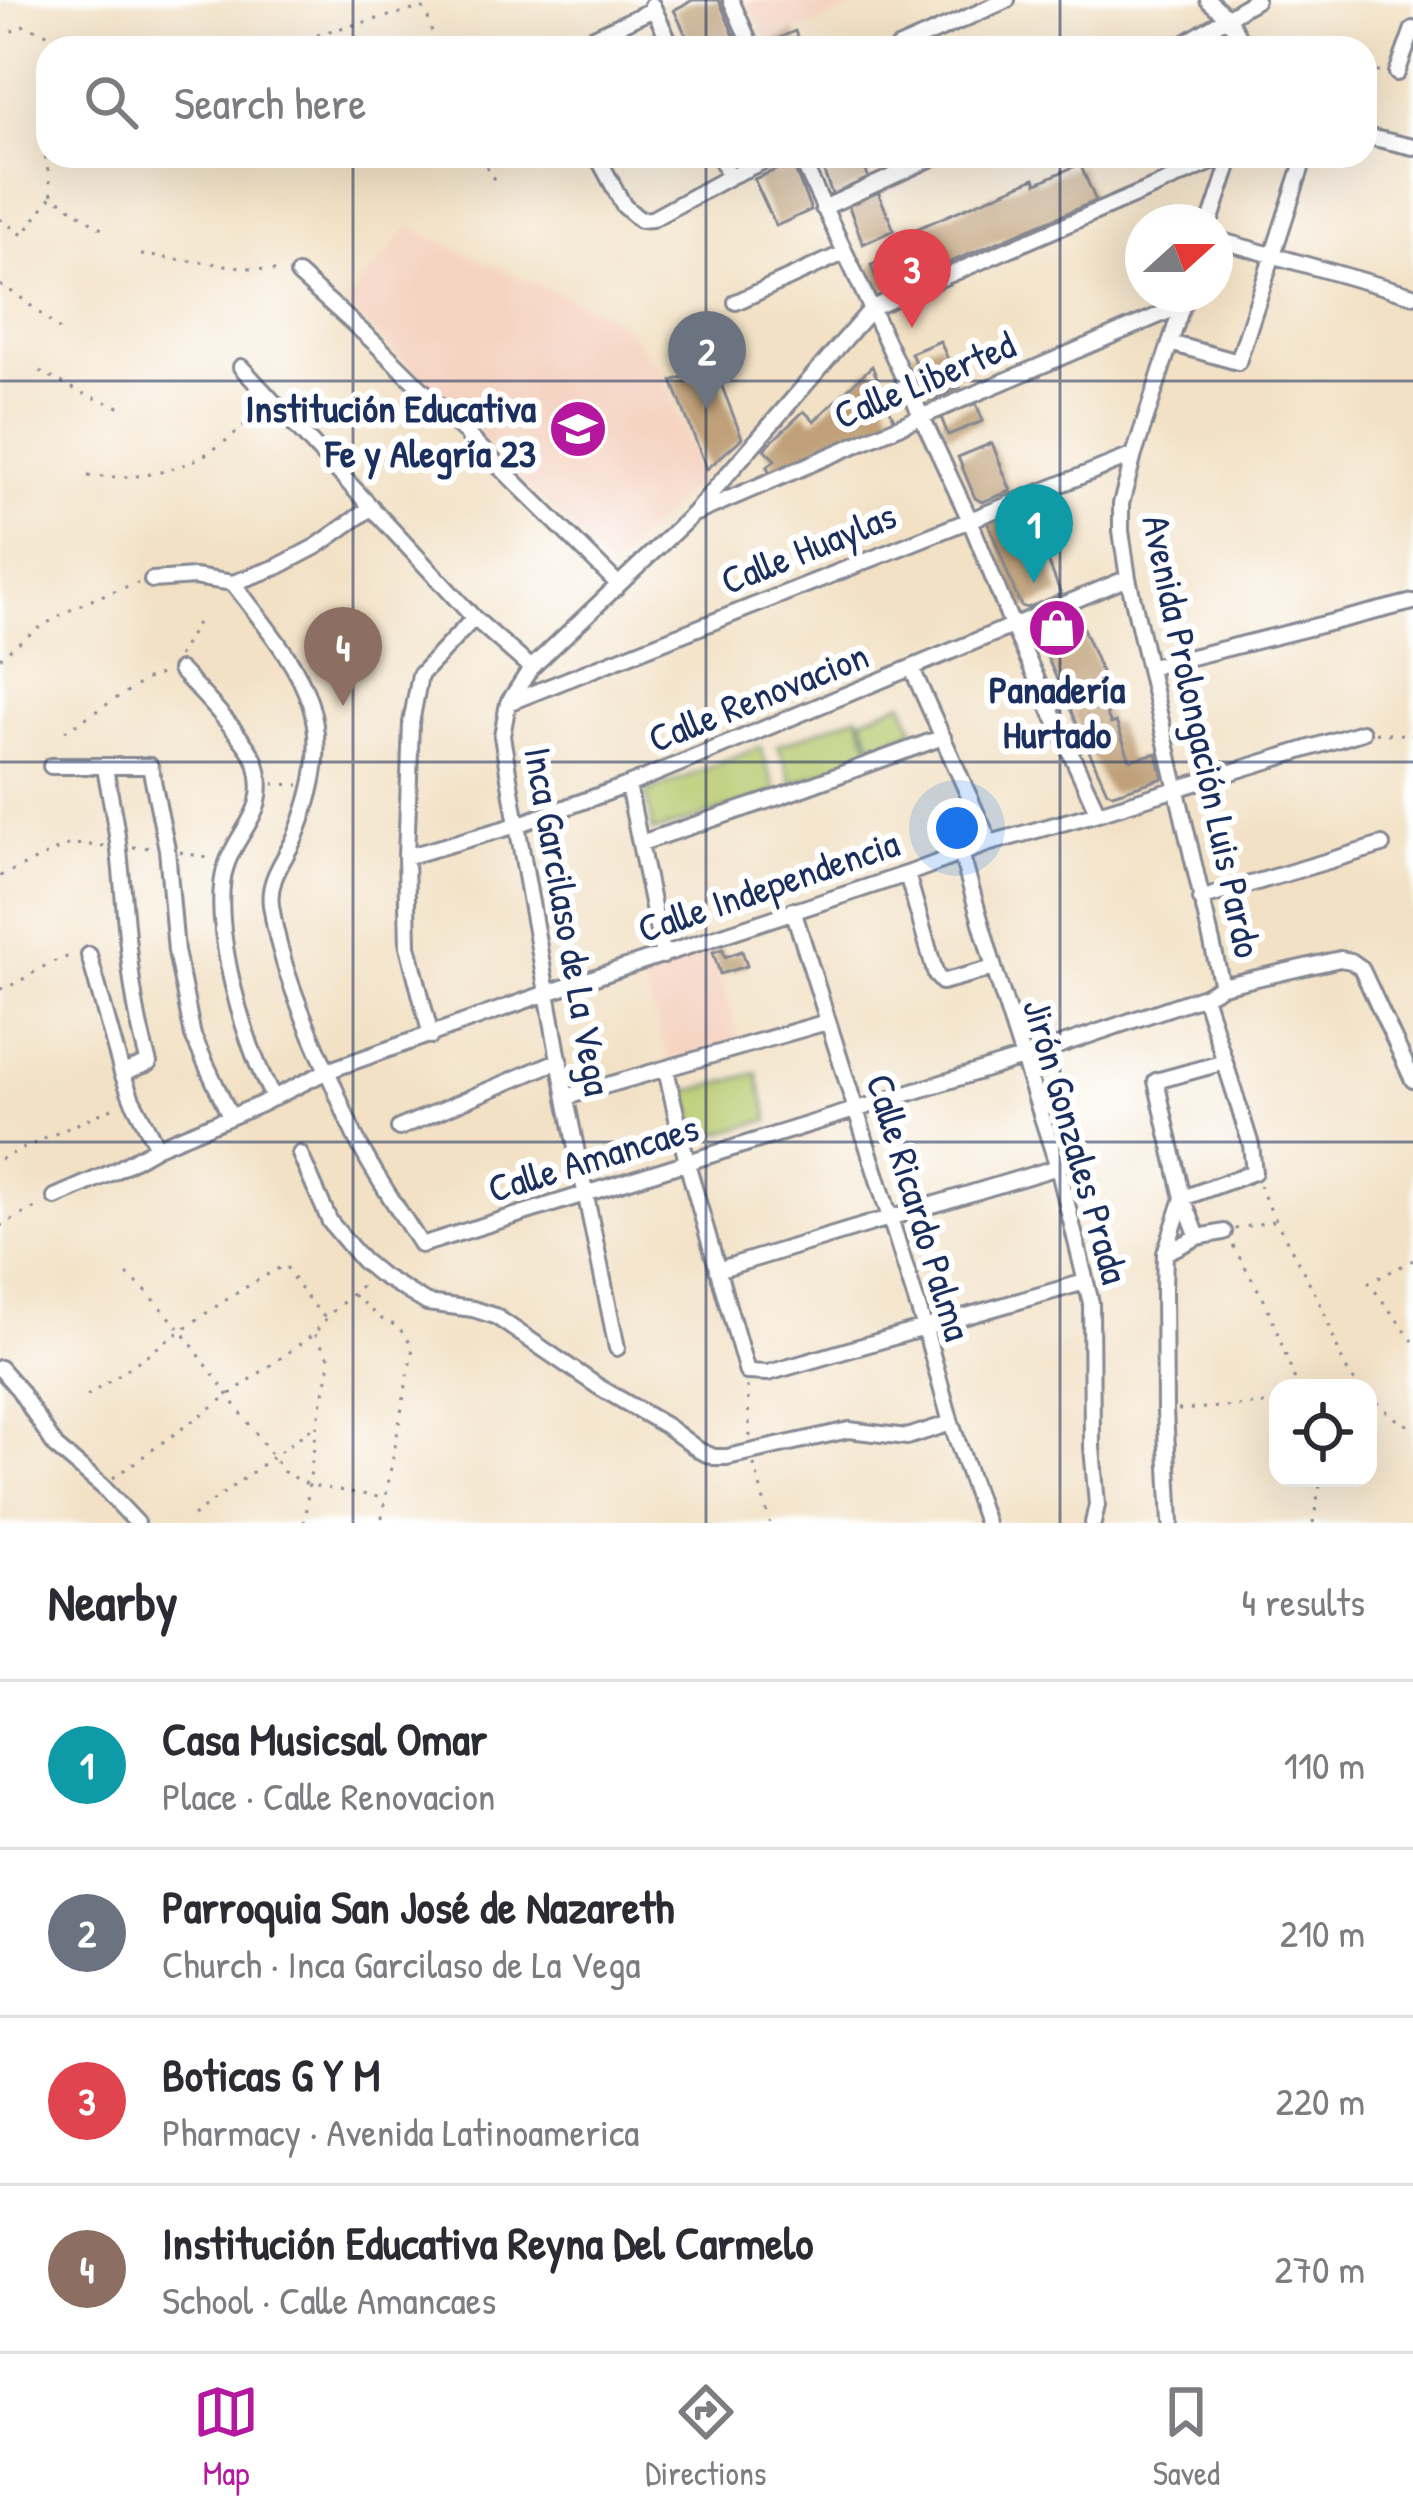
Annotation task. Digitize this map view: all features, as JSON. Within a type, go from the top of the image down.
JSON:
[{"type":"street","points":[[731,0],[747,36]]},
{"type":"street","points":[[925,36],[1007,0]]},
{"type":"street","points":[[1208,0],[1228,18],[1238,36]]},
{"type":"street","points":[[1198,36],[1256,0]]},
{"type":"street","points":[[593,36],[652,4],[667,36]]},
{"type":"street","points":[[1397,73],[1413,29]]},
{"type":"street","points":[[1377,139],[1413,148]]},
{"type":"street","points":[[603,168],[624,206],[640,220],[652,219],[749,168]]},
{"type":"street","points":[[725,168],[729,177]]},
{"type":"street","points":[[805,168],[969,518],[1098,813]]},
{"type":"street","points":[[823,208],[911,168]]},
{"type":"street","name":"Inca Garcilaso de La Vega","points":[[616,1348],[517,826],[502,736],[508,704],[532,668],[693,514],[872,308],[1201,168]]},
{"type":"street","points":[[1215,204],[1226,168]]},
{"type":"street","points":[[1170,344],[1238,362],[1301,168]]},
{"type":"street","points":[[1233,244],[1413,295]]},
{"type":"street","points":[[736,302],[844,253]]},
{"type":"street","points":[[298,274],[376,344],[618,584]]},
{"type":"street","name":"Calle Liberted","points":[[693,514],[1158,312]]},
{"type":"street","name":"Avenida Prolongación Luis Pardo","points":[[1181,312],[1133,454],[1121,504],[1121,531],[1222,986]]},
{"type":"street","points":[[241,367],[474,618],[532,668]]},
{"type":"street","name":"Calle Huaylas","points":[[508,704],[1133,454]]},
{"type":"street","points":[[152,580],[194,577],[233,583],[317,546],[372,507]]},
{"type":"street","name":"Calle Renovacion","points":[[406,857],[517,826],[628,785],[1128,578]]},
{"type":"street","name":"Calle Amancaes","points":[[233,583],[286,653],[311,702],[316,758],[311,785],[298,831],[272,883],[271,903],[283,957],[302,1016],[358,1143],[421,1245],[1022,1058],[1222,986],[1340,959],[1361,968],[1413,1080]]},
{"type":"street","points":[[1150,667],[1413,602]]},
{"type":"street","points":[[431,1036],[408,946],[411,723],[421,675],[474,618]]},
{"type":"street","points":[[913,669],[990,843]]},
{"type":"street","points":[[180,670],[255,758],[259,783],[255,815],[226,863],[219,896],[238,1006],[274,1098]]},
{"type":"street","name":"Calle Independencia","points":[[55,1197],[327,1071],[990,843],[1361,732]]},
{"type":"street","points":[[641,843],[943,737]]},
{"type":"street","points":[[51,766],[150,766],[167,849],[176,951],[194,1036],[230,1116]]},
{"type":"street","points":[[105,768],[133,988],[149,1064],[122,1073]]},
{"type":"street","points":[[628,785],[663,956]]},
{"type":"street","points":[[1200,899],[1382,845]]},
{"type":"street","name":"Jirón Gonzales Prada","points":[[962,854],[1058,1167],[1090,1303],[1097,1505],[1093,1523]]},
{"type":"street","points":[[907,874],[942,982],[994,968]]},
{"type":"street","name":"Calle Ricardo Palma","points":[[793,910],[986,1523]]},
{"type":"street","points":[[89,955],[122,1073],[157,1147]]},
{"type":"street","name":"Avenida Prolongación Luis Pardo","points":[[1204,996],[1251,1145],[1254,1172]]},
{"type":"street","points":[[566,1097],[827,1022]]},
{"type":"street","points":[[399,1128],[560,1060]]},
{"type":"street","points":[[1198,1237],[1183,1198],[1156,1081],[1225,1062]]},
{"type":"street","points":[[665,1069],[747,1372],[768,1373],[1085,1282]]},
{"type":"street","points":[[300,1154],[330,1222],[362,1261],[427,1303],[495,1316],[714,1457],[849,1430],[907,1437],[951,1423]]},
{"type":"street","points":[[717,1270],[1058,1167]]},
{"type":"street","points":[[1183,1198],[1254,1172]]},
{"type":"street","points":[[1171,1523],[1165,1411],[1166,1253],[1183,1198]]},
{"type":"street","points":[[1166,1253],[1198,1237],[1224,1232]]},
{"type":"street","points":[[0,1368],[56,1447],[137,1523]]},
{"type":"path","points":[[316,34],[421,8],[433,36]]},
{"type":"path","points":[[0,34],[25,25],[52,36]]},
{"type":"path","points":[[0,219],[23,235],[52,195],[47,168]]},
{"type":"path","points":[[487,168],[498,186]]},
{"type":"path","points":[[52,195],[106,232]]},
{"type":"path","points":[[141,255],[298,274]]},
{"type":"path","points":[[0,285],[60,330]]},
{"type":"path","points":[[40,371],[122,408]]},
{"type":"path","points":[[88,476],[149,476],[179,467],[215,451],[270,398]]},
{"type":"path","points":[[0,658],[19,641],[94,599],[152,580]]},
{"type":"path","points":[[65,731],[147,679],[180,670],[176,662],[198,621]]},
{"type":"path","points":[[1361,732],[1413,735]]},
{"type":"path","points":[[259,783],[311,785]]},
{"type":"path","points":[[0,989],[41,965],[65,956],[89,955]]},
{"type":"path","points":[[0,1159],[132,1100]]},
{"type":"path","points":[[1254,1172],[1274,1221],[1325,1313],[1351,1379]]},
{"type":"path","points":[[0,1226],[55,1197]]},
{"type":"path","points":[[1274,1221],[1224,1232],[1267,1305],[1295,1379]]},
{"type":"path","points":[[1413,1260],[1369,1283],[1413,1341]]},
{"type":"path","points":[[87,1396],[242,1288],[285,1265],[327,1320]]},
{"type":"path","points":[[127,1274],[181,1330],[284,1472],[309,1485],[384,1498]]},
{"type":"path","points":[[102,1486],[314,1334],[352,1294],[380,1274]]},
{"type":"path","points":[[352,1294],[385,1324],[397,1325],[413,1347],[381,1523]]},
{"type":"path","points":[[304,1523],[329,1370],[329,1357],[314,1334]]},
{"type":"path","points":[[1377,1403],[1413,1428]]},
{"type":"path","points":[[1165,1411],[1269,1404]]},
{"type":"path","points":[[193,1516],[317,1424]]},
{"type":"path","points":[[1313,1523],[1319,1487]]},
{"type":"shaded area","points":[[871,0],[785,36],[764,36],[748,3]]},
{"type":"shaded area","name":"Institución Educativa Fe y Alegría 23","points":[[410,226],[615,318],[671,379],[665,383],[703,477],[610,569],[345,303]]},
{"type":"shaded area","points":[[711,952],[740,1039],[670,1063],[641,976]]},
{"type":"green space","points":[[903,702],[914,730],[873,746],[862,718]]},
{"type":"green space","points":[[858,715],[872,752],[793,784],[778,746]]},
{"type":"green space","points":[[760,747],[777,793],[653,832],[646,793]]},
{"type":"green space","points":[[757,1073],[769,1120],[699,1139],[686,1092]]},
{"type":"building","points":[[693,0],[719,0],[734,36],[686,36],[674,10]]},
{"type":"building","points":[[780,168],[794,168],[811,210],[776,226],[754,179]]},
{"type":"building","points":[[822,168],[865,168],[869,180],[833,197]]},
{"type":"building","points":[[1082,168],[1096,201],[881,291],[871,265],[893,256],[898,269],[921,260],[909,232],[1035,178],[1037,183]]},
{"type":"building","points":[[878,192],[894,230],[863,244],[848,204]]},
{"type":"building","points":[[940,341],[960,387],[934,399],[911,353]]},
{"type":"building","points":[[714,366],[742,438],[707,469],[672,381]]},
{"type":"building","points":[[872,366],[879,383],[872,387],[876,397],[883,394],[895,421],[771,475],[767,467],[775,460],[764,449],[804,411],[814,421]]},
{"type":"building","points":[[976,403],[983,421],[948,435],[941,417]]},
{"type":"building","points":[[992,443],[1011,491],[982,502],[975,498],[958,457]]},
{"type":"building","points":[[1026,505],[1061,594],[1027,608],[1021,606],[987,520]]},
{"type":"building","points":[[1076,611],[1108,689],[1098,693],[1111,724],[1116,722],[1130,760],[1157,753],[1163,778],[1113,794],[1107,791],[1035,630]]},
{"type":"building","points":[[723,949],[725,957],[742,951],[747,966],[720,974],[713,952]]},
{"type":"place","name":"Boticas G Y M","points":[[912,328]]},
{"type":"place","name":"Parroquia San José de Nazareth","points":[[707,410]]},
{"type":"place","name":"Institución Educativa Fe y Alegría 23","points":[[578,429]]},
{"type":"place","name":"Casa Musicsal Omar","points":[[1034,583]]},
{"type":"place","name":"Panadería Hurtado","points":[[1057,628]]},
{"type":"place","name":"Institución Educativa Reyna Del Carmelo","points":[[343,706]]}]
